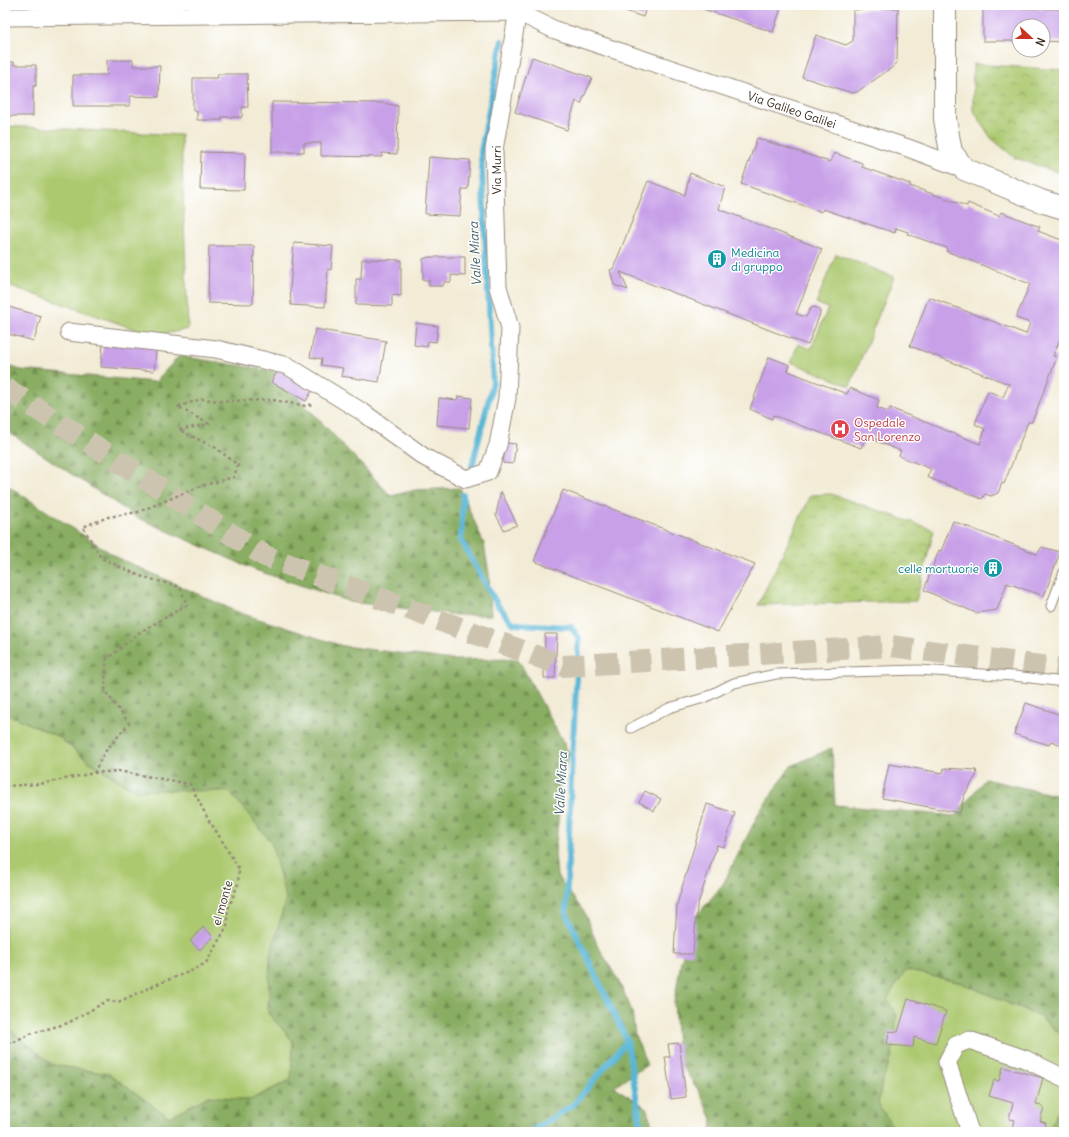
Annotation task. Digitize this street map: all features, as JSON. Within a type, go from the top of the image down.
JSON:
[{"type":"street","points":[[945,5],[945,119],[951,152],[964,169]]},
{"type":"street","points":[[5,17],[519,9]]},
{"type":"street","name":"Via Galileo Galilei","points":[[519,9],[555,30],[908,148],[964,169],[1041,201],[1064,208]]},
{"type":"street","name":"Via Murri","points":[[330,392],[364,413],[424,457],[466,479],[488,472],[498,446],[507,398],[510,328],[498,287],[494,150],[519,9]]},
{"type":"street","points":[[69,332],[216,349],[288,366],[330,392]]},
{"type":"street","points":[[970,1132],[947,1062],[956,1045],[969,1040],[1025,1059],[1064,1078]]},
{"type":"lane","points":[[1051,606],[1064,572]]},
{"type":"lane","points":[[631,728],[669,708],[704,698],[734,683],[776,674],[918,670],[1014,676],[1064,682]]},
{"type":"path","points":[[94,773],[104,752],[130,722],[105,691],[106,660],[140,632],[187,605],[180,587],[140,576],[100,558],[83,527],[108,517],[138,512],[201,486],[234,477],[238,465],[216,448],[179,430],[209,424],[178,407],[201,399],[219,401],[273,400],[306,406],[322,403],[330,392]]},
{"type":"path","name":"el monte","points":[[5,786],[40,784],[94,773],[118,771],[190,784],[209,821],[239,869],[238,884],[228,909],[227,926],[206,963],[190,972],[155,985],[118,1002],[107,1001],[68,1023],[30,1034],[13,1042],[5,1043]]},
{"type":"green space","points":[[973,64],[1064,70],[1064,174],[1015,158],[991,138],[973,110]]},
{"type":"green space","points":[[5,126],[181,135],[188,329],[155,336],[5,284]]},
{"type":"green space","points":[[836,254],[894,277],[850,386],[791,362],[798,344],[811,349],[828,308],[816,303]]},
{"type":"green space","points":[[179,356],[273,371],[391,496],[415,490],[460,488],[484,544],[489,574],[491,615],[457,615],[351,602],[255,570],[138,518],[5,430],[5,365],[21,370],[155,382]]},
{"type":"green space","points":[[5,484],[118,558],[240,613],[343,646],[453,660],[518,659],[569,753],[559,786],[559,813],[555,852],[557,876],[584,912],[597,944],[620,984],[632,1011],[635,1035],[647,1065],[614,1087],[646,1107],[653,1132],[5,1132],[5,1023],[7,1027],[53,1065],[109,1074],[169,1117],[209,1096],[250,1100],[291,1080],[293,1041],[268,1013],[270,957],[286,899],[271,842],[229,791],[135,790],[89,762],[59,737],[5,713]]},
{"type":"green space","points":[[831,494],[934,530],[916,601],[758,605],[811,495]]},
{"type":"green space","points":[[5,713],[59,737],[89,762],[134,790],[229,791],[271,842],[286,899],[270,957],[268,1013],[293,1041],[292,1079],[250,1100],[209,1096],[169,1117],[109,1074],[53,1065],[7,1027],[5,1023]]},
{"type":"green space","points":[[832,748],[835,805],[955,816],[985,779],[1064,797],[1064,1037],[1040,1017],[962,983],[906,970],[887,999],[897,1015],[892,1056],[882,1082],[878,1104],[896,1132],[711,1132],[712,1119],[699,1091],[678,1060],[674,1003],[681,961],[695,918],[723,884],[760,811],[791,766]]},
{"type":"green space","points":[[906,970],[962,983],[1040,1017],[1064,1037],[1064,1098],[1048,1132],[896,1132],[878,1104],[882,1082],[892,1056],[887,999]]},
{"type":"green space","points":[[1064,1098],[1064,1132],[1048,1132]]},
{"type":"building","points":[[608,5],[647,5],[643,17]]},
{"type":"building","points":[[701,5],[782,5],[773,32],[700,8]]},
{"type":"building","points":[[898,8],[897,61],[893,67],[857,92],[852,93],[802,77],[816,35],[846,45],[853,41],[853,10]]},
{"type":"building","points":[[983,8],[1064,9],[1064,42],[1051,41],[1051,18],[1011,18],[1011,41],[983,41]]},
{"type":"building","points":[[532,57],[592,78],[581,104],[576,101],[567,130],[515,112]]},
{"type":"building","points":[[107,60],[133,60],[133,66],[160,66],[159,97],[130,96],[130,106],[73,106],[73,75],[107,75]]},
{"type":"building","points":[[5,62],[14,62],[14,65],[36,65],[36,86],[33,86],[33,116],[5,116]]},
{"type":"building","points":[[217,74],[247,74],[248,107],[242,107],[242,117],[222,117],[222,120],[197,120],[197,111],[193,111],[193,78],[218,78]]},
{"type":"building","points":[[272,102],[383,103],[398,106],[397,154],[382,153],[382,157],[321,156],[321,143],[304,143],[304,152],[272,152]]},
{"type":"building","points":[[757,138],[830,162],[834,153],[862,163],[862,167],[910,184],[910,186],[967,206],[968,203],[999,216],[1001,212],[1040,227],[1038,231],[1064,241],[1064,330],[1053,356],[1057,357],[1032,422],[1028,422],[1004,484],[1002,483],[998,493],[991,496],[985,494],[982,499],[927,477],[931,469],[899,456],[901,451],[876,441],[877,439],[867,435],[861,448],[773,415],[772,419],[750,409],[769,357],[790,365],[788,371],[847,394],[850,388],[879,400],[877,408],[888,412],[890,408],[980,444],[985,429],[975,424],[988,391],[1003,397],[1009,384],[910,346],[929,297],[1026,334],[1030,323],[1016,318],[1030,284],[946,251],[947,248],[907,234],[908,232],[896,228],[895,233],[823,209],[822,212],[741,184]]},
{"type":"building","points":[[201,152],[245,153],[244,190],[200,189]]},
{"type":"building","points":[[429,157],[470,160],[468,189],[462,189],[460,216],[425,214]]},
{"type":"building","name":"Medicina di gruppo","points":[[690,173],[725,187],[719,209],[822,249],[796,314],[806,317],[810,309],[814,307],[820,311],[808,345],[620,272],[628,290],[614,285],[610,270],[613,269],[648,181],[685,195]]},
{"type":"building","points":[[294,243],[333,246],[331,270],[328,269],[325,307],[291,305],[290,288]]},
{"type":"building","points":[[209,246],[254,246],[253,304],[208,303]]},
{"type":"building","points":[[429,257],[465,257],[465,276],[451,275],[451,282],[444,282],[443,286],[429,286],[429,280],[423,280],[423,259]]},
{"type":"building","points":[[362,259],[401,260],[401,296],[392,295],[392,306],[356,305],[356,279],[361,279]]},
{"type":"building","points":[[5,306],[41,316],[34,341],[5,333]]},
{"type":"building","points":[[416,323],[438,326],[436,342],[428,341],[427,347],[414,345]]},
{"type":"building","points":[[315,329],[386,341],[379,382],[341,376],[343,368],[321,365],[322,359],[310,357]]},
{"type":"building","points":[[103,343],[157,343],[154,371],[101,367]]},
{"type":"building","points":[[278,370],[313,389],[306,401],[271,382]]},
{"type":"building","points":[[458,396],[472,398],[469,428],[437,425],[439,398],[457,400]]},
{"type":"building","points":[[506,443],[516,444],[513,464],[503,463]]},
{"type":"building","points":[[563,490],[755,564],[718,632],[534,561]]},
{"type":"building","points":[[501,491],[517,525],[504,530],[496,515]]},
{"type":"building","name":"celle mortuorie","points":[[953,521],[1037,554],[1042,547],[1060,552],[1044,596],[1007,583],[997,610],[976,613],[924,590],[939,550],[941,551]]},
{"type":"building","points":[[545,634],[557,634],[555,678],[544,678]]},
{"type":"building","points":[[1026,703],[1064,716],[1064,746],[1051,741],[1049,745],[1014,734]]},
{"type":"building","points":[[889,764],[943,773],[944,768],[976,770],[977,774],[964,796],[960,813],[882,798]]},
{"type":"building","points":[[645,791],[661,799],[654,811],[639,802]]},
{"type":"building","points":[[707,804],[735,813],[724,847],[717,845],[697,907],[693,954],[674,954],[677,904]]},
{"type":"building","points":[[203,927],[213,936],[200,950],[190,941]]},
{"type":"building","points":[[908,999],[946,1011],[936,1043],[914,1037],[913,1047],[887,1045],[889,1031],[898,1032]]},
{"type":"building","points":[[679,1043],[686,1097],[671,1099],[665,1057],[670,1057],[668,1044]]},
{"type":"building","points":[[1003,1067],[1043,1078],[1036,1104],[1044,1107],[1040,1121],[1046,1123],[1044,1132],[1011,1132],[1014,1120],[1009,1119],[1013,1103],[989,1096],[994,1080],[999,1081]]},
{"type":"waterway","name":"Valle Miara","points":[[472,466],[493,383],[481,152],[502,41]]},
{"type":"waterway","name":"Valle Miara","points":[[463,495],[461,540],[498,606],[514,624],[571,627],[579,638],[571,776],[566,913],[627,1041],[642,1132]]},
{"type":"waterway","points":[[530,1132],[573,1105],[627,1041]]},
{"type":"tunnel","points":[[5,388],[265,556],[563,666],[891,646],[1064,669]]},
{"type":"place","name":"Medicina di gruppo","points":[[717,259]]},
{"type":"place","name":"Ospedale San Lorenzo","points":[[840,429]]},
{"type":"place","name":"celle mortuorie","points":[[993,568]]}]
